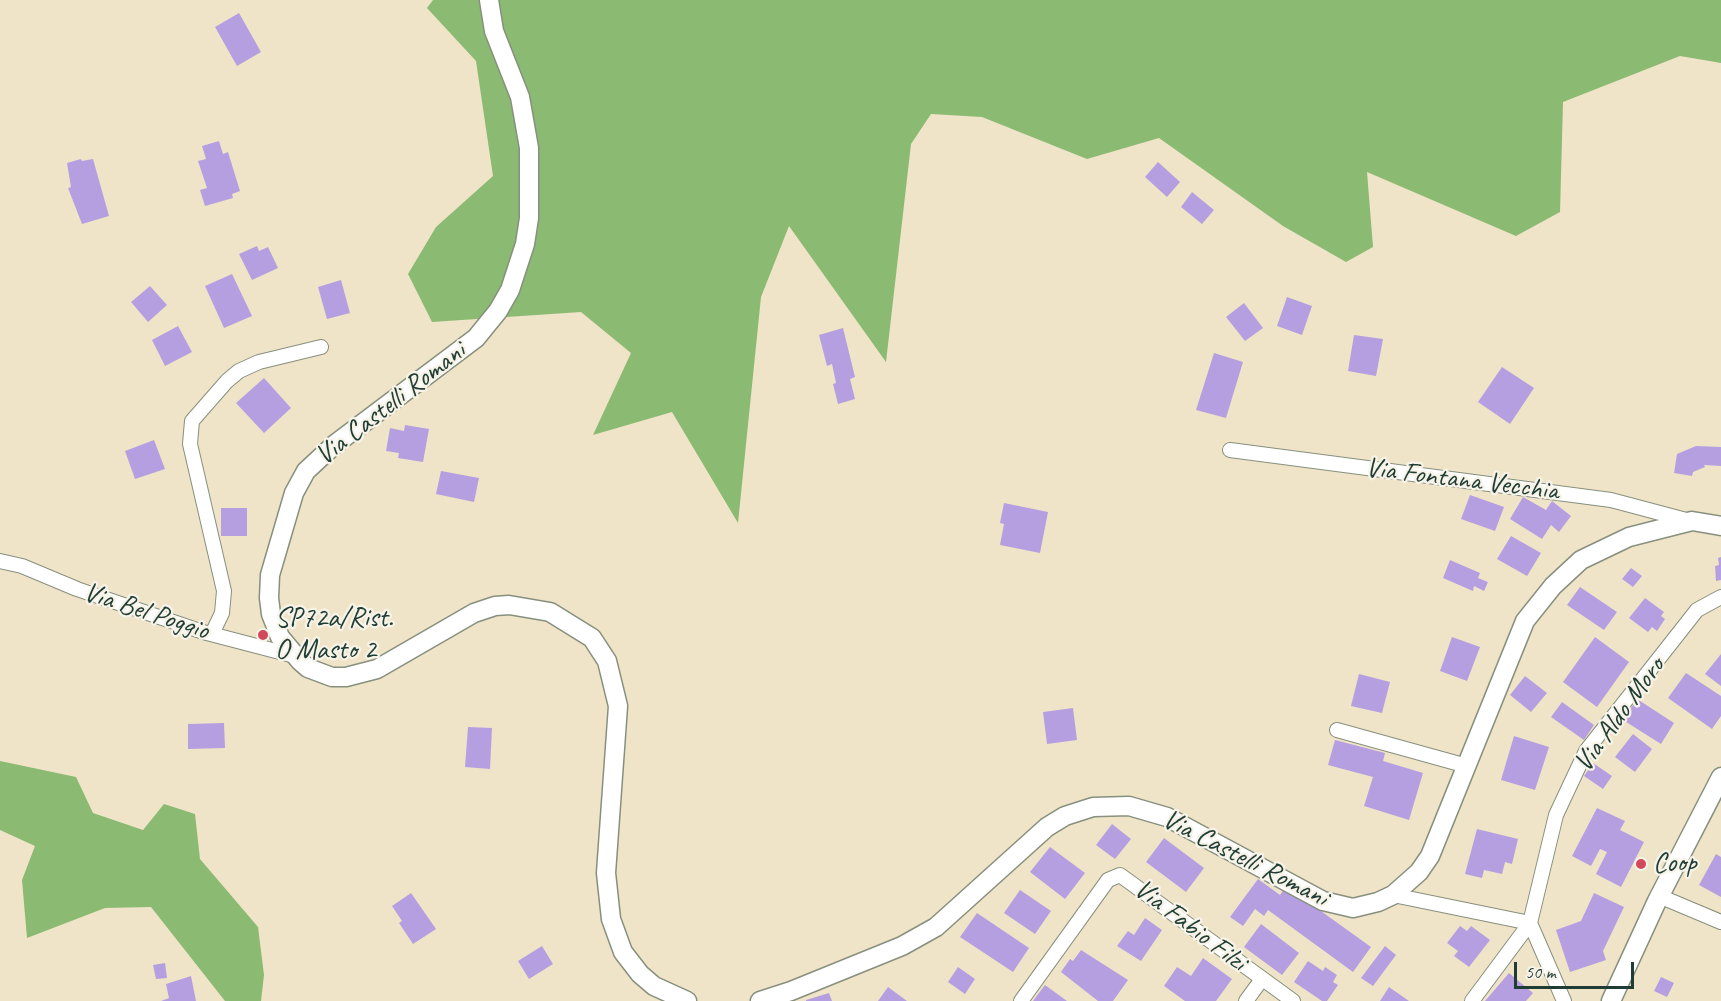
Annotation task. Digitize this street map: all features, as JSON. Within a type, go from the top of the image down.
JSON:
[{"type":"street","name":"Via Castelli Romani","points":[[489,0],[494,31],[513,75],[526,119],[530,179],[525,244],[510,290],[498,311],[476,338],[322,454],[302,479],[292,501],[268,587],[275,626],[295,656],[308,668],[332,677],[359,675],[377,669],[474,613],[509,605],[550,612],[592,638],[607,661],[618,705],[606,873],[609,912],[621,946],[640,974],[654,986],[687,1001]]},
{"type":"street","points":[[212,634],[222,613],[224,591],[190,444],[190,426],[201,409],[239,370],[254,363],[321,347]]},
{"type":"street","name":"Via Fontana Vecchia","points":[[1230,450],[1611,500],[1692,521]]},
{"type":"street","name":"Via Castelli Romani","points":[[760,1001],[791,991],[902,946],[936,927],[1047,827],[1065,816],[1093,807],[1129,806],[1167,817],[1323,901],[1337,905],[1366,906],[1393,895],[1419,872],[1430,856],[1525,621],[1552,586],[1581,560],[1629,537],[1692,521],[1721,526]]},
{"type":"street","name":"Via Bel Poggio","points":[[0,561],[22,566],[77,589],[212,634],[295,656]]},
{"type":"street","name":"Via Aldo Moro","points":[[1530,923],[1556,815],[1586,751],[1697,610],[1721,597]]},
{"type":"street","points":[[1337,730],[1467,766]]},
{"type":"street","points":[[1611,1001],[1659,896],[1721,777]]},
{"type":"street","name":"Via Fabio Filzi","points":[[1021,1001],[1108,880],[1115,876],[1123,876],[1293,1001]]},
{"type":"street","points":[[1393,895],[1530,923]]},
{"type":"street","points":[[1659,896],[1721,922]]},
{"type":"street","points":[[1472,1001],[1530,923]]},
{"type":"street","points":[[1530,923],[1564,1001]]},
{"type":"street","points":[[1246,1001],[1262,979]]},
{"type":"green space","points":[[433,0],[1721,0],[1721,63],[1680,56],[1563,102],[1560,212],[1516,236],[1367,172],[1373,247],[1346,262],[1283,226],[1159,138],[1087,159],[982,117],[931,114],[911,144],[886,362],[789,226],[761,297],[738,523],[672,412],[593,435],[631,353],[581,312],[432,322],[408,274],[436,227],[493,176],[476,61],[427,8]]},
{"type":"green space","points":[[0,761],[76,777],[93,813],[143,830],[164,804],[195,814],[200,859],[258,927],[264,975],[261,1001],[225,1001],[151,907],[105,908],[27,938],[22,880],[35,846],[0,830]]},
{"type":"building","points":[[239,13],[261,52],[237,66],[215,27]]},
{"type":"building","points":[[219,141],[223,154],[228,152],[240,191],[232,194],[233,198],[205,206],[200,190],[207,188],[198,161],[206,159],[202,146]]},
{"type":"building","points":[[81,159],[82,161],[93,159],[109,216],[82,224],[68,188],[71,187],[67,163]]},
{"type":"building","points":[[1158,162],[1180,182],[1167,197],[1145,177]]},
{"type":"building","points":[[1192,192],[1214,210],[1202,224],[1181,207]]},
{"type":"building","points":[[257,246],[259,251],[268,247],[278,268],[252,280],[239,254]]},
{"type":"building","points":[[232,274],[252,316],[224,328],[205,286]]},
{"type":"building","points":[[341,280],[350,313],[327,319],[318,287]]},
{"type":"building","points":[[150,286],[167,305],[148,322],[131,302]]},
{"type":"building","points":[[1287,297],[1312,306],[1302,335],[1277,326]]},
{"type":"building","points":[[1244,303],[1263,328],[1245,341],[1226,317]]},
{"type":"building","points":[[178,326],[192,352],[165,366],[152,340]]},
{"type":"building","points":[[843,328],[855,377],[850,379],[855,399],[838,404],[833,384],[836,383],[832,364],[827,366],[819,335]]},
{"type":"building","points":[[1354,335],[1383,339],[1376,376],[1348,371]]},
{"type":"building","points":[[1214,353],[1243,362],[1226,418],[1196,410]]},
{"type":"building","points":[[1502,367],[1534,388],[1510,424],[1478,402]]},
{"type":"building","points":[[264,378],[291,408],[264,433],[236,403]]},
{"type":"building","points":[[405,425],[429,429],[423,462],[398,458],[399,453],[386,451],[390,428],[404,431]]},
{"type":"building","points":[[154,440],[165,469],[135,479],[125,451]]},
{"type":"building","points":[[1696,446],[1721,447],[1721,466],[1704,465],[1705,467],[1693,472],[1692,476],[1674,473],[1677,454]]},
{"type":"building","points":[[441,471],[479,478],[474,502],[436,494]]},
{"type":"building","points":[[1470,495],[1504,507],[1495,531],[1461,519]]},
{"type":"building","points":[[1523,497],[1546,510],[1552,501],[1571,516],[1559,532],[1551,525],[1542,539],[1510,519]]},
{"type":"building","points":[[1004,503],[1048,512],[1040,553],[1000,545],[1004,524],[1000,523]]},
{"type":"building","points":[[221,508],[247,508],[247,536],[221,536]]},
{"type":"building","points":[[1511,536],[1541,553],[1527,576],[1497,559]]},
{"type":"building","points":[[1721,557],[1721,580],[1716,581],[1715,566],[1719,565],[1718,558]]},
{"type":"building","points":[[1450,560],[1480,573],[1478,578],[1488,582],[1484,591],[1474,586],[1473,591],[1443,578]]},
{"type":"building","points":[[1631,568],[1642,576],[1633,587],[1622,579]]},
{"type":"building","points":[[1580,587],[1617,612],[1604,630],[1567,605]]},
{"type":"building","points":[[1645,598],[1664,612],[1661,616],[1665,619],[1657,631],[1652,627],[1648,632],[1629,618]]},
{"type":"building","points":[[1452,637],[1480,647],[1467,681],[1440,671]]},
{"type":"building","points":[[1595,637],[1629,662],[1597,707],[1563,682]]},
{"type":"building","points":[[1721,654],[1721,686],[1705,674]]},
{"type":"building","points":[[1686,673],[1721,696],[1721,716],[1712,729],[1668,698]]},
{"type":"building","points":[[1359,674],[1390,682],[1382,713],[1351,706]]},
{"type":"building","points":[[1525,676],[1547,693],[1531,712],[1510,695]]},
{"type":"building","points":[[1637,699],[1674,723],[1661,744],[1623,720]]},
{"type":"building","points":[[1562,702],[1594,725],[1584,740],[1551,717]]},
{"type":"building","points":[[1073,708],[1077,740],[1047,744],[1043,712]]},
{"type":"building","points":[[224,723],[225,748],[188,749],[188,724]]},
{"type":"building","points":[[468,727],[492,728],[490,769],[465,767]]},
{"type":"building","points":[[1633,734],[1652,749],[1635,772],[1615,757]]},
{"type":"building","points":[[1514,736],[1549,747],[1535,790],[1501,780]]},
{"type":"building","points":[[1335,740],[1385,753],[1383,761],[1423,773],[1409,820],[1364,806],[1373,777],[1328,765]]},
{"type":"building","points":[[1593,763],[1612,776],[1603,789],[1584,776]]},
{"type":"building","points":[[1597,808],[1625,821],[1620,830],[1644,842],[1621,887],[1596,874],[1607,852],[1600,849],[1591,866],[1572,856]]},
{"type":"building","points":[[1112,824],[1131,839],[1115,859],[1096,845]]},
{"type":"building","points":[[1477,829],[1518,839],[1512,864],[1505,862],[1502,874],[1484,870],[1482,878],[1465,874]]},
{"type":"building","points":[[1164,838],[1204,868],[1186,892],[1146,862]]},
{"type":"building","points":[[1050,847],[1085,873],[1065,899],[1030,872]]},
{"type":"building","points":[[1716,854],[1721,857],[1721,897],[1699,885]]},
{"type":"building","points":[[1258,879],[1280,895],[1286,886],[1371,947],[1353,972],[1268,910],[1264,916],[1255,909],[1243,926],[1230,917]]},
{"type":"building","points":[[1020,890],[1051,911],[1035,934],[1004,913]]},
{"type":"building","points":[[411,893],[436,929],[413,944],[399,923],[402,921],[392,906]]},
{"type":"building","points":[[1594,893],[1624,907],[1603,951],[1606,960],[1570,972],[1556,930],[1581,921]]},
{"type":"building","points":[[977,913],[1029,948],[1013,972],[960,937]]},
{"type":"building","points":[[1145,918],[1162,930],[1141,961],[1117,946],[1128,931],[1134,935]]},
{"type":"building","points":[[1261,924],[1299,953],[1282,975],[1244,947]]},
{"type":"building","points":[[1460,926],[1467,931],[1471,926],[1490,940],[1469,967],[1454,956],[1458,951],[1447,943]]},
{"type":"building","points":[[542,946],[553,964],[529,979],[518,961]]},
{"type":"building","points":[[1385,946],[1396,955],[1373,986],[1361,978]]},
{"type":"building","points":[[1081,950],[1128,980],[1113,1001],[1098,1001],[1061,972],[1070,959],[1073,961]]},
{"type":"building","points":[[1203,958],[1232,979],[1216,1001],[1185,1001],[1164,986],[1177,967],[1191,976]]},
{"type":"building","points":[[1308,961],[1323,971],[1325,967],[1337,975],[1333,982],[1338,985],[1327,1001],[1322,1001],[1294,982]]},
{"type":"building","points":[[165,963],[167,978],[156,979],[153,965]]},
{"type":"building","points":[[958,967],[975,979],[965,994],[948,982]]},
{"type":"building","points":[[1509,973],[1533,993],[1526,1001],[1485,1001]]},
{"type":"building","points":[[191,976],[196,1001],[161,1001],[169,998],[166,984]]},
{"type":"building","points":[[1661,977],[1674,983],[1667,997],[1654,991]]},
{"type":"building","points":[[1045,985],[1067,1001],[1033,1001]]},
{"type":"building","points":[[888,987],[907,1001],[878,1001]]},
{"type":"building","points":[[1389,987],[1409,1001],[1380,1001]]},
{"type":"building","points":[[829,993],[832,1001],[806,1001],[806,1000]]},
{"type":"place","name":"SP72a/Rist. O Masto 2","points":[[263,635]]},
{"type":"place","name":"Coop","points":[[1641,864]]}]
